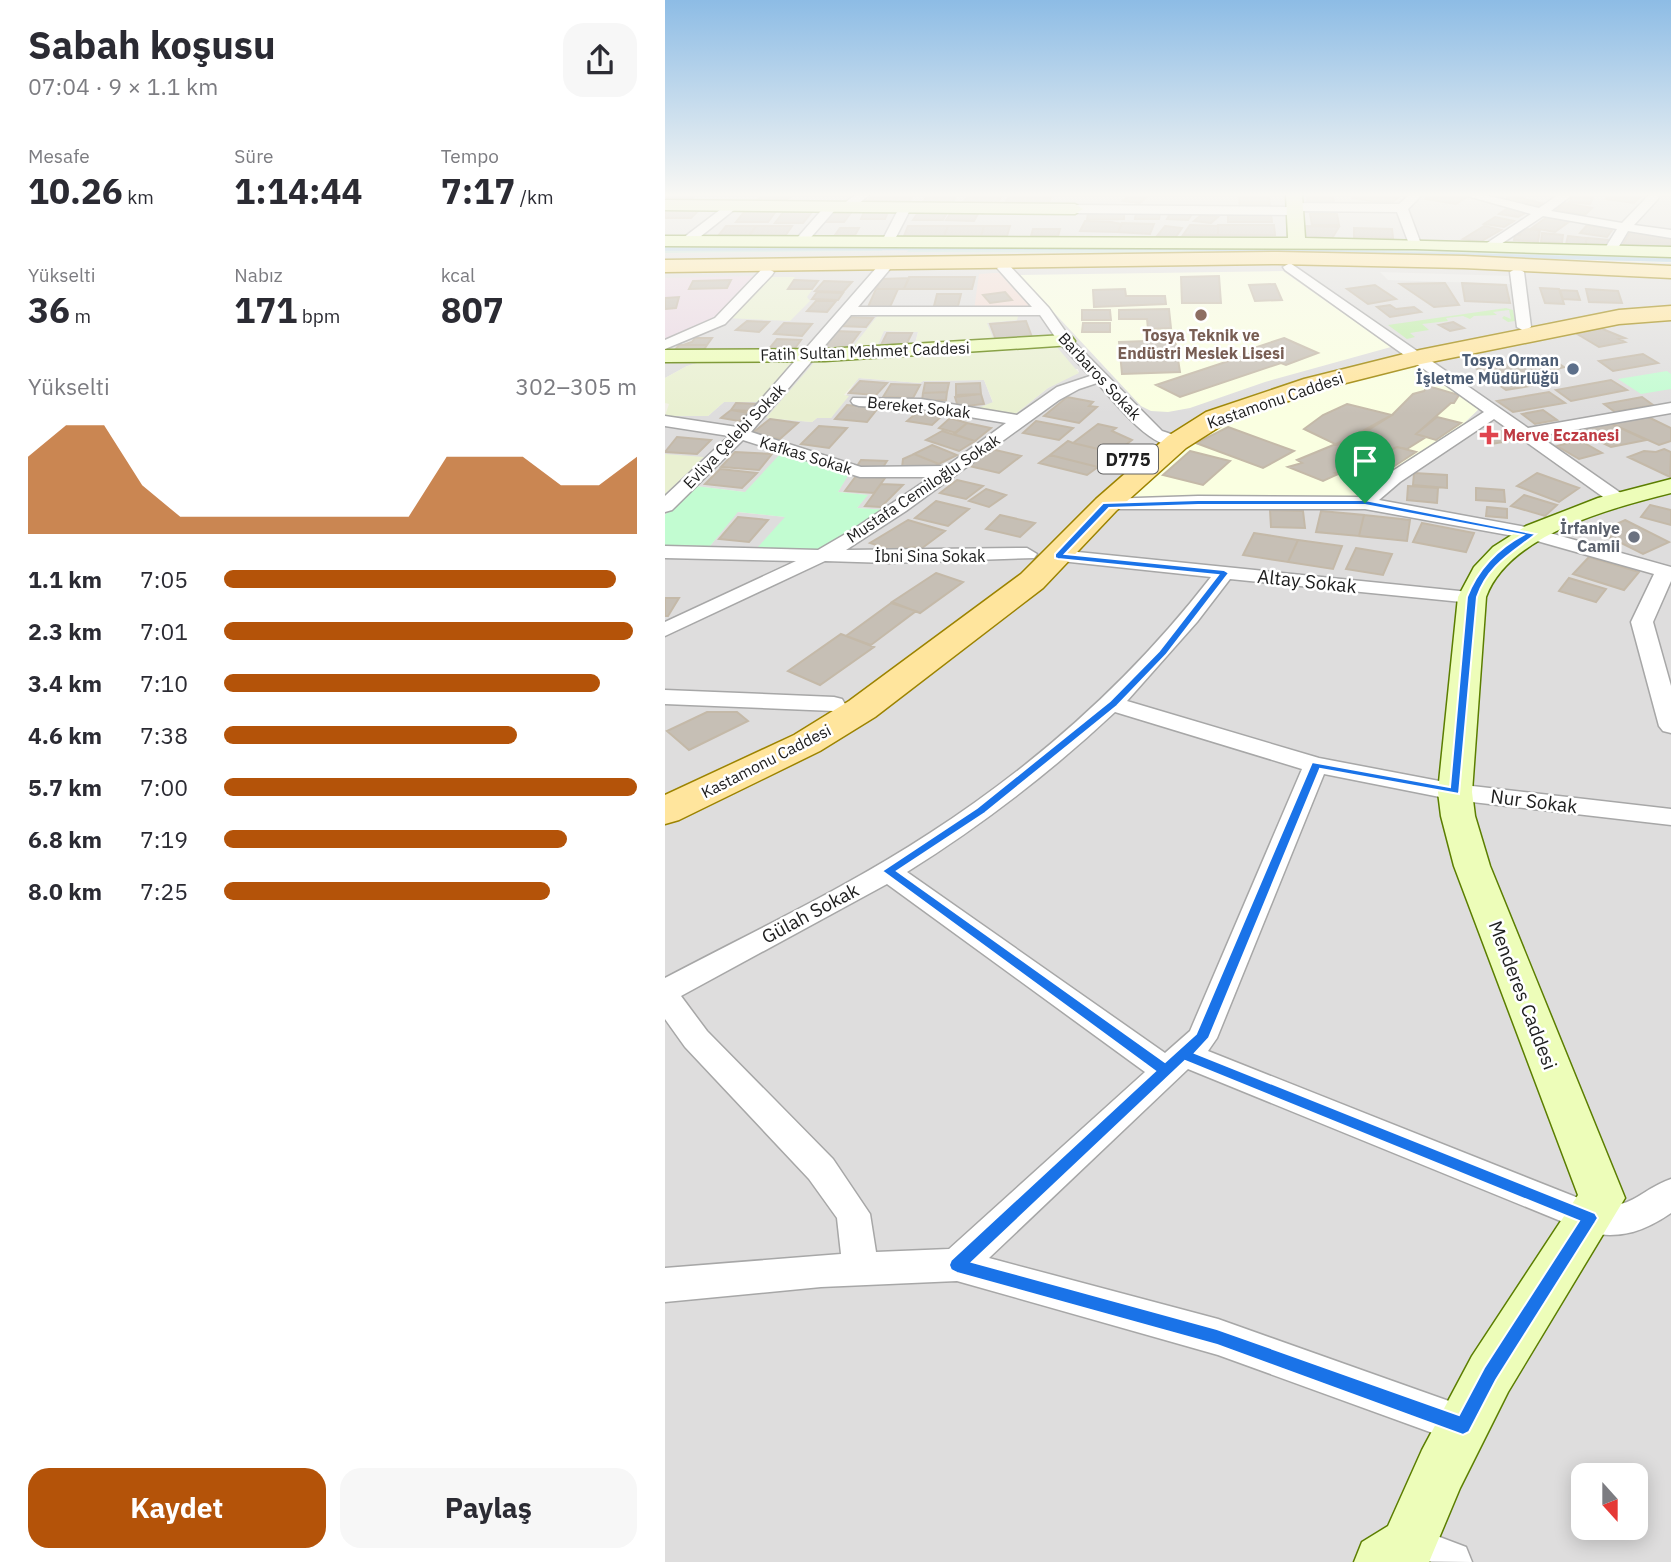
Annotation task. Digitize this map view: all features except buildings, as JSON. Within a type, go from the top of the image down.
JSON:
[{"type":"main road","points":[[665,274],[767,272],[793,268]]},
{"type":"main road","points":[[1331,268],[1517,272],[1671,280]]},
{"type":"main road","points":[[1570,268],[1671,272]]},
{"type":"main road","name":"Kastamonu Caddesi","points":[[665,788],[773,737],[834,704],[1003,576],[1082,498],[1166,439],[1241,408],[1414,350],[1619,309],[1671,306]]},
{"type":"main road","name":"Kastamonu Caddesi","points":[[1414,350],[1619,317],[1671,313]]},
{"type":"main road","name":"Kastamonu Caddesi","points":[[665,810],[807,743],[862,709],[1032,581],[1166,439]]},
{"type":"street","name":"Evliya Çelebi Sokak","points":[[665,506],[740,434],[809,356],[879,268]]},
{"type":"street","name":"Barbaros Sokak","points":[[1002,268],[1044,311],[1065,341],[1100,378],[1166,439]]},
{"type":"street","points":[[1291,268],[1414,350]]},
{"type":"street","points":[[665,345],[720,321],[767,272]]},
{"type":"street","points":[[1517,272],[1524,327]]},
{"type":"street","points":[[845,311],[1044,311]]},
{"type":"street","points":[[1384,326],[1619,500]]},
{"type":"street","name":"Fatih Sultan Mehmet Caddesi","points":[[665,356],[809,356],[1065,341]]},
{"type":"street","name":"Mustafa Cemiloğlu Sokak","points":[[665,630],[821,555],[892,513],[1059,391],[1070,385],[1100,378]]},
{"type":"street","name":"Bereket Sokak","points":[[859,401],[921,404],[1021,421]]},
{"type":"street","points":[[1526,433],[1671,408]]},
{"type":"street","points":[[1365,503],[1394,478],[1496,411]]},
{"type":"street","name":"Kafkas Sokak","points":[[665,421],[699,424],[740,434],[860,472],[950,471]]},
{"type":"street","name":"Menderes Caddesi","points":[[1395,1554],[1490,1374],[1602,1198],[1472,866],[1458,816],[1455,792],[1472,597],[1477,582],[1493,562],[1516,542],[1619,500],[1671,486]]},
{"type":"street","points":[[1106,505],[1198,502],[1365,503],[1532,534],[1668,573],[1642,622],[1671,726]]},
{"type":"street","name":"İbni Sina Sokak","points":[[665,552],[937,557],[1027,554]]},
{"type":"street","name":"Altay Sokak","points":[[1058,556],[1472,597]]},
{"type":"street","name":"Gülah Sokak","points":[[665,993],[888,871],[981,811],[1114,704],[1163,653],[1224,573]]},
{"type":"street","points":[[665,697],[834,704]]},
{"type":"street","name":"Nur Sokak","points":[[1114,704],[1316,765],[1455,792],[1671,817]]},
{"type":"street","points":[[957,1265],[1202,1038],[1316,765]]},
{"type":"street","points":[[888,871],[1175,1062],[1590,1218],[1615,1224],[1640,1215],[1671,1194]]},
{"type":"street","points":[[665,993],[696,1040],[821,1169],[853,1214],[861,1269]]},
{"type":"street","points":[[665,1285],[861,1269],[957,1265],[1217,1337],[1463,1426]]},
{"type":"street","points":[[1395,1554],[1451,1562]]},
{"type":"shaded area","points":[[665,268],[1671,268],[1671,1562],[665,1562],[665,545],[710,546],[737,512],[786,517],[758,548],[884,510],[857,508],[867,495],[838,492],[848,474],[838,471],[745,492],[695,486],[665,515],[665,416],[708,416],[724,402],[762,402],[709,360],[687,366],[665,378]],"holes":[[[1017,320],[986,323],[994,342],[914,347],[918,332],[883,331]],[[818,359],[1078,369],[1079,372],[1048,388],[1014,415],[980,408],[993,403],[984,380],[920,383],[858,378],[831,418],[817,418],[812,422],[767,418]]]},
{"type":"shaded area","name":"Tosya Teknik ve Endüstri Meslek Lisesi","points":[[1283,271],[1391,347],[1265,382],[1190,408],[1168,412],[1151,411],[1141,406],[1019,275]]},
{"type":"shaded area","points":[[1380,272],[1511,276],[1511,284],[1388,280]]},
{"type":"shaded area","points":[[999,273],[1032,308],[974,310],[979,274]]},
{"type":"shaded area","points":[[754,276],[712,322],[665,342],[665,278]]},
{"type":"shaded area","points":[[764,277],[795,277],[786,290],[812,290],[807,297],[810,301],[790,321],[725,318]]},
{"type":"shaded area","points":[[1019,313],[1017,320],[987,323],[995,343],[914,348],[918,332],[884,331],[876,349],[850,350],[879,314]]},
{"type":"shaded area","points":[[1056,346],[1079,373],[1048,388],[1014,415],[978,408],[993,402],[984,380],[920,383],[859,378],[844,395],[849,396],[831,418],[817,418],[812,422],[766,418],[817,359]]},
{"type":"shaded area","points":[[709,360],[799,360],[762,402],[724,402],[708,416],[665,416],[669,404],[665,403],[665,378],[687,366]]},
{"type":"shaded area","points":[[1406,363],[1428,370],[1480,408],[1458,429],[1361,496],[1132,497],[1130,491],[1186,443],[1250,410]]},
{"type":"shaded area","points":[[665,454],[704,457],[665,494]]},
{"type":"green space","points":[[1506,308],[1513,310],[1515,321],[1508,322],[1502,318],[1504,316],[1511,319],[1509,310],[1493,312],[1497,315],[1474,316],[1470,319],[1463,316],[1446,318],[1448,321],[1422,324],[1429,330],[1410,333],[1415,337],[1407,339],[1388,325]]},
{"type":"green space","points":[[1667,371],[1671,374],[1671,389],[1641,394],[1618,379]]},
{"type":"green space","points":[[782,452],[849,474],[838,492],[868,495],[857,508],[886,510],[816,550],[757,548],[785,517],[738,512],[710,546],[665,545],[665,515],[695,486],[745,492]]},
{"type":"place","name":"Tosya Teknik ve Endüstri Meslek Lisesi","points":[[1201,315]]},
{"type":"place","name":"Tosya Orman İşletme Müdürlüğü","points":[[1573,369]]},
{"type":"place","name":"Merve Eczanesi","points":[[1489,435]]},
{"type":"place","name":"İrfaniye Camii","points":[[1634,537]]},
{"type":"route","points":[[1365,503],[1198,502],[1106,505],[1058,556],[1224,573],[1163,653],[1114,704],[981,811],[888,871],[1165,1070],[1184,1054],[1590,1218],[1490,1374],[1463,1426],[1217,1337],[957,1265],[1126,1106],[1184,1054],[1202,1038],[1316,765],[1455,792],[1472,597],[1477,582],[1493,562],[1516,542],[1532,534],[1365,503]]}]
